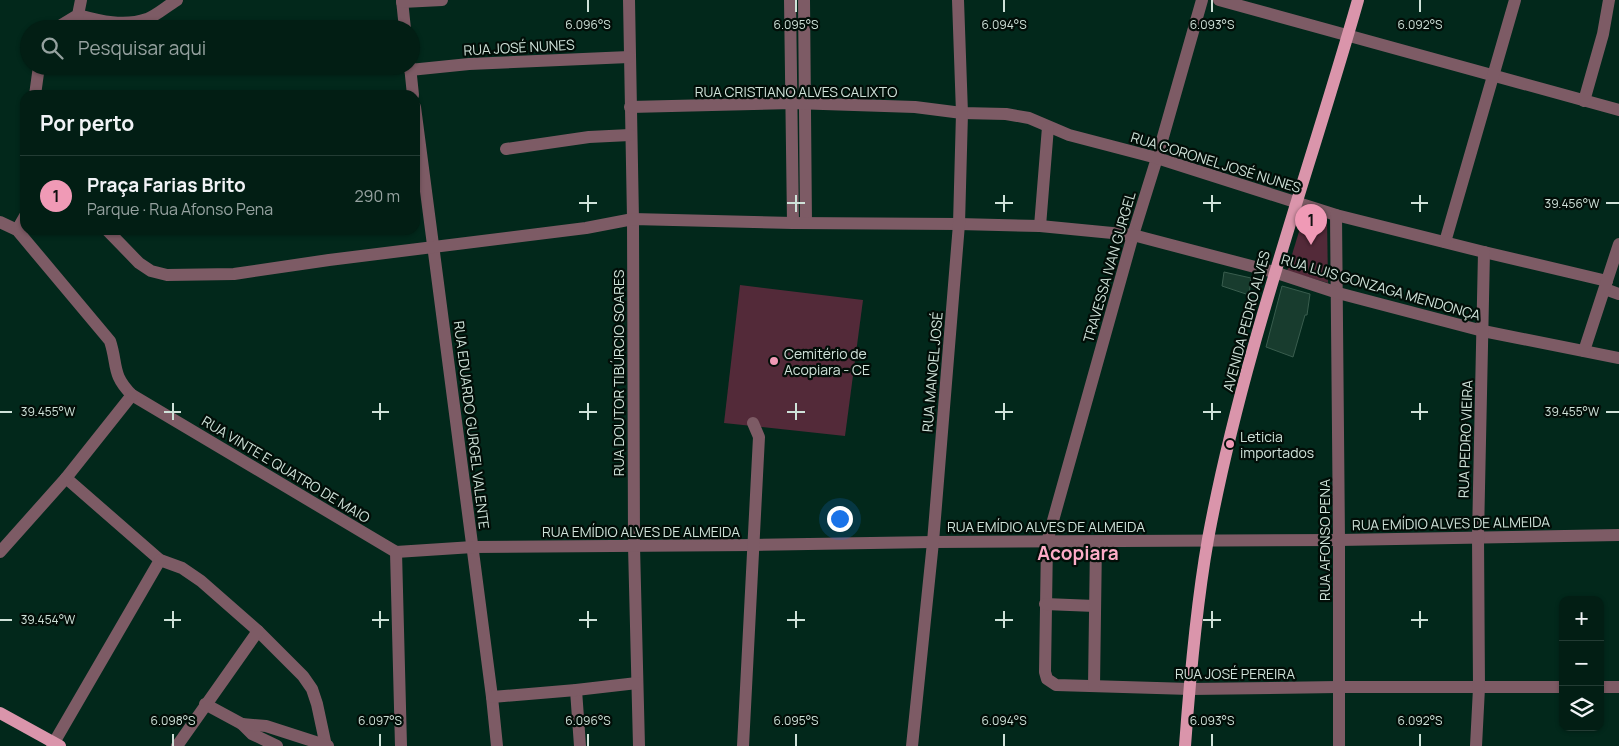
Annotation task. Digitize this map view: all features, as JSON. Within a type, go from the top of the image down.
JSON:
[{"type":"main road","name":"AVENIDA PEDRO ALVES","points":[[1185,746],[1208,540],[1226,453],[1274,272],[1358,0]]},
{"type":"main road","points":[[0,713],[55,745]]},
{"type":"street","points":[[70,20],[78,15],[81,0]]},
{"type":"street","points":[[138,20],[147,18],[177,0]]},
{"type":"street","points":[[404,20],[402,1],[442,0]]},
{"type":"street","name":"RUA DOUTOR TIBÚRCIO SOARES","points":[[629,0],[633,219],[634,546],[639,746]]},
{"type":"street","points":[[790,0],[799,104],[806,223]]},
{"type":"street","points":[[793,224],[804,0]]},
{"type":"street","name":"RUA MANOEL JOSÉ","points":[[912,746],[933,542],[959,224],[962,113],[958,0]]},
{"type":"street","name":"TRAVESSA IVAN GURGEL","points":[[1047,542],[1133,235],[1202,0]]},
{"type":"street","points":[[1219,0],[1619,110]]},
{"type":"street","points":[[1445,242],[1515,0]]},
{"type":"street","points":[[1584,101],[1609,0]]},
{"type":"street","points":[[78,15],[95,20]]},
{"type":"street","name":"RUA JOSÉ NUNES","points":[[420,67],[629,57]]},
{"type":"street","points":[[35,90],[37,75]]},
{"type":"street","points":[[411,75],[412,90]]},
{"type":"street","name":"RUA CRISTIANO ALVES CALIXTO","points":[[630,107],[799,104],[915,107],[962,113]]},
{"type":"street","name":"RUA CORONEL JOSÉ NUNES","points":[[962,113],[1006,114],[1029,118],[1069,135],[1157,158],[1336,215],[1606,285],[1619,294]]},
{"type":"street","points":[[1040,226],[1048,127]]},
{"type":"street","points":[[506,149],[589,137],[630,135]]},
{"type":"street","name":"RUA EDUARDO GURGEL VALENTE","points":[[420,146],[473,546],[497,746]]},
{"type":"street","name":"RUA AFONSO PENA","points":[[1336,215],[1339,540],[1338,746]]},
{"type":"street","name":"RUA LUIS GONZAGA MENDONÇA","points":[[112,235],[139,263],[151,271],[167,276],[234,274],[433,246],[586,228],[633,219],[793,224],[1040,226],[1133,235],[1274,272],[1338,293],[1483,331],[1619,358]]},
{"type":"street","name":"RUA VINTE E QUATRO DE MAIO","points":[[0,222],[17,230],[20,234]]},
{"type":"street","points":[[17,230],[20,225]]},
{"type":"street","name":"RUA VINTE E QUATRO DE MAIO","points":[[21,235],[110,341],[114,354],[115,370],[122,385],[132,395],[396,552]]},
{"type":"street","points":[[1584,351],[1619,244]]},
{"type":"street","name":"RUA PEDRO VIEIRA","points":[[1476,746],[1479,688],[1478,536],[1484,252]]},
{"type":"street","points":[[0,552],[66,478],[132,395]]},
{"type":"street","points":[[743,746],[759,436],[753,423]]},
{"type":"street","points":[[66,478],[160,560],[182,568],[201,581],[258,631],[303,676],[312,689],[322,723],[326,746],[266,726],[242,724]]},
{"type":"street","name":"RUA EMÍDIO ALVES DE ALMEIDA","points":[[473,546],[1339,540],[1478,536],[1619,535]]},
{"type":"street","name":"RUA JOSÉ PEREIRA","points":[[1047,542],[1045,672],[1047,679],[1056,685],[1190,689],[1559,687]]},
{"type":"street","points":[[1094,686],[1096,542]]},
{"type":"street","points":[[401,746],[396,552],[473,546]]},
{"type":"street","points":[[55,745],[160,560]]},
{"type":"street","points":[[1045,604],[1095,606]]},
{"type":"street","points":[[178,746],[205,704],[258,631]]},
{"type":"street","points":[[492,697],[637,683]]},
{"type":"street","points":[[1604,687],[1619,687]]},
{"type":"street","points":[[576,690],[580,746]]},
{"type":"street","points":[[205,704],[242,724],[252,734],[277,746]]},
{"type":"shaded area","points":[[1305,212],[1327,220],[1328,283],[1287,271]]},
{"type":"shaded area","points":[[740,285],[863,300],[845,436],[724,423]]},
{"type":"building","points":[[1224,272],[1251,278],[1249,295],[1222,286]]},
{"type":"building","points":[[1282,286],[1310,294],[1307,315],[1305,315],[1293,357],[1266,347]]},
{"type":"place","name":"Praça Farias Brito","points":[[1311,245]]},
{"type":"place","name":"Cemitério de Acopiara - CE","points":[[774,361]]},
{"type":"place","name":"Leticia importados","points":[[1230,444]]},
{"type":"district","name":"Acopiara","points":[[1078,553]]}]
